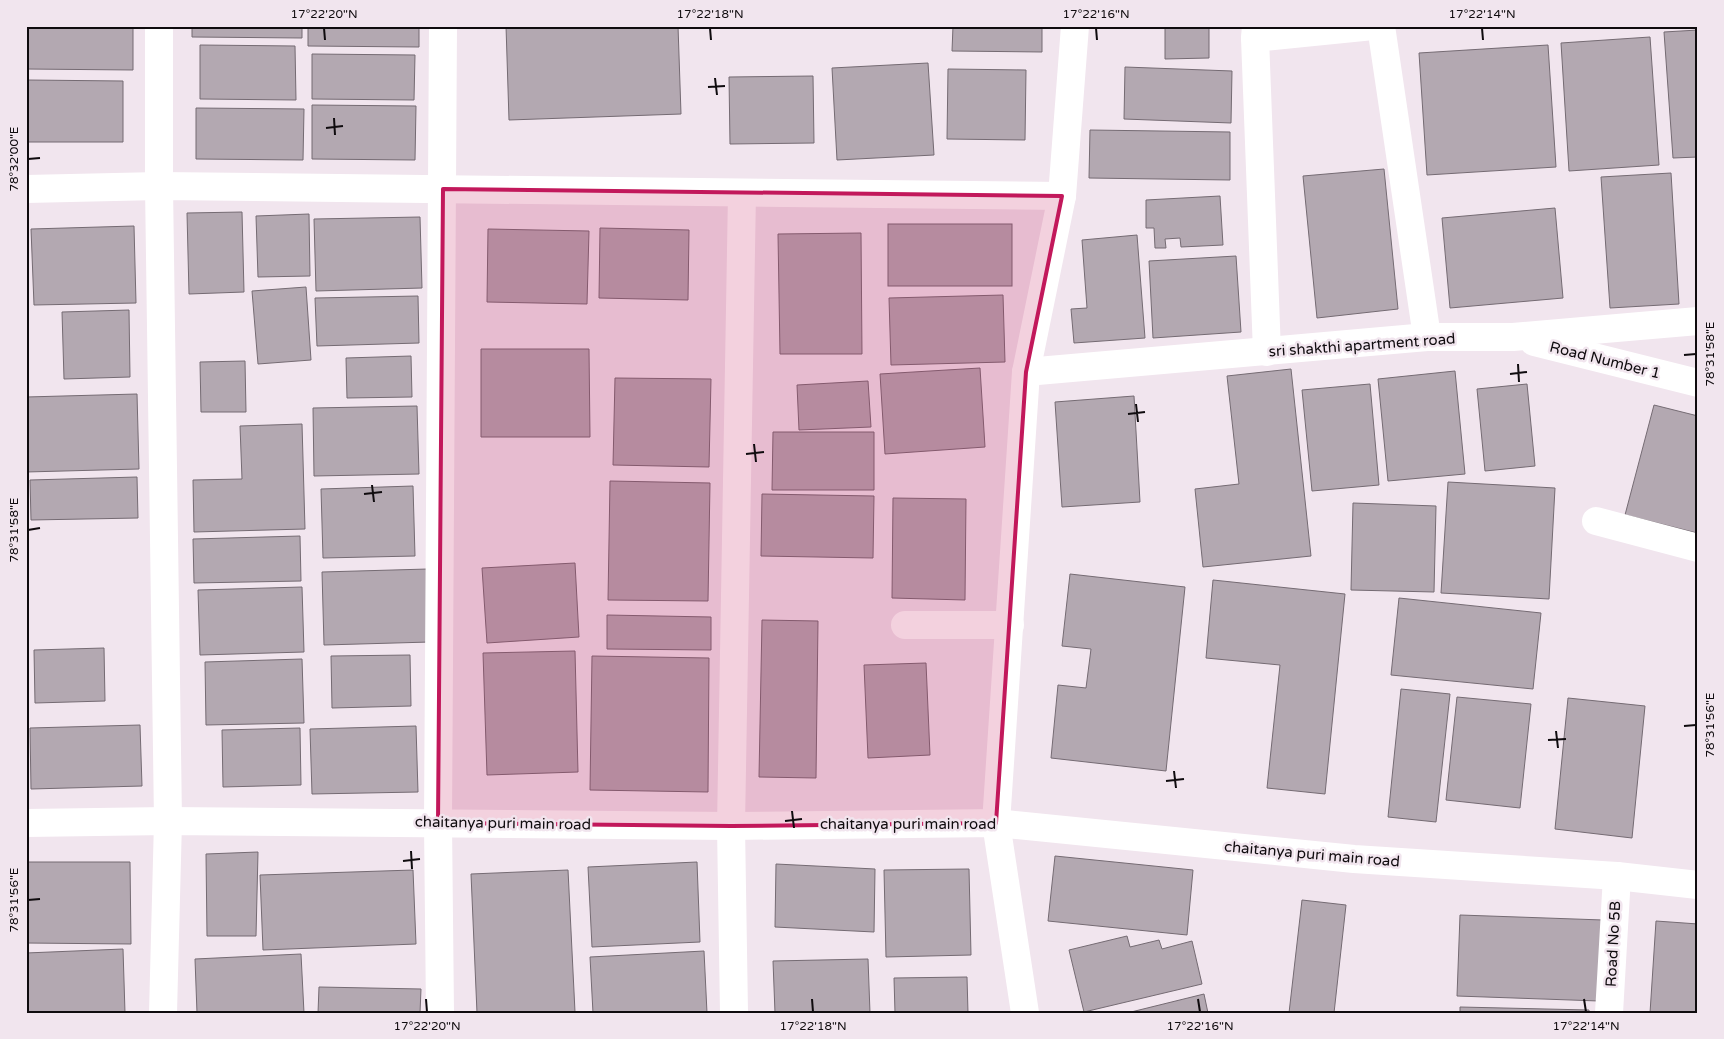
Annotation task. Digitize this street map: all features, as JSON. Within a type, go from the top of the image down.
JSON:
[{"type":"street","points":[[159,26],[159,186],[168,821],[163,1013]]},
{"type":"street","points":[[440,1013],[438,822],[443,26]]},
{"type":"street","points":[[1025,1013],[996,823],[1026,372],[1062,196],[1075,26]]},
{"type":"street","points":[[1267,352],[1256,32],[1373,26]]},
{"type":"street","points":[[1381,26],[1427,337]]},
{"type":"street","points":[[26,189],[159,186],[1062,196]]},
{"type":"street","points":[[734,1013],[730,826],[742,193]]},
{"type":"street","name":"sri shakthi apartment road","points":[[1026,372],[1427,337],[1513,337],[1698,321]]},
{"type":"street","name":"Road Number 1","points":[[1513,337],[1698,383]]},
{"type":"street","points":[[1596,521],[1698,548]]},
{"type":"street","points":[[905,625],[1010,625]]},
{"type":"street","name":"chaitanya puri main road","points":[[26,823],[168,821],[438,822],[730,826],[996,823],[1354,859],[1617,876],[1698,885]]},
{"type":"street","name":"Road No 5B","points":[[1609,1013],[1617,876]]},
{"type":"highlighted area","points":[[443,189],[1062,196],[1026,372],[996,823],[731,826],[438,823]]},
{"type":"building","points":[[27,26],[133,26],[133,70],[26,69]]},
{"type":"building","points":[[192,26],[302,26],[302,38],[192,37]]},
{"type":"building","points":[[308,26],[419,26],[419,47],[308,46]]},
{"type":"building","points":[[506,26],[678,26],[681,114],[509,120]]},
{"type":"building","points":[[953,26],[1042,26],[1042,52],[952,51]]},
{"type":"building","points":[[1165,26],[1209,26],[1209,58],[1165,59]]},
{"type":"building","points":[[1698,30],[1698,157],[1673,158],[1664,32]]},
{"type":"building","points":[[1650,37],[1659,165],[1569,171],[1561,43]]},
{"type":"building","points":[[200,45],[295,46],[296,100],[200,99]]},
{"type":"building","points":[[1548,45],[1556,167],[1427,175],[1419,53]]},
{"type":"building","points":[[312,54],[415,55],[414,100],[312,99]]},
{"type":"building","points":[[928,63],[934,155],[837,160],[832,68]]},
{"type":"building","points":[[1125,67],[1232,71],[1231,123],[1124,119]]},
{"type":"building","points":[[948,69],[1026,70],[1025,140],[947,139]]},
{"type":"building","points":[[813,76],[814,143],[730,144],[729,77]]},
{"type":"building","points":[[28,80],[123,81],[123,142],[28,142]]},
{"type":"building","points":[[312,105],[416,106],[415,160],[312,159]]},
{"type":"building","points":[[196,108],[304,109],[303,160],[196,159]]},
{"type":"building","points":[[1090,130],[1230,132],[1230,180],[1089,178]]},
{"type":"building","points":[[1384,169],[1398,309],[1317,318],[1303,176]]},
{"type":"building","points":[[1671,173],[1679,304],[1610,308],[1601,177]]},
{"type":"building","points":[[1220,196],[1223,245],[1181,247],[1180,238],[1165,239],[1166,248],[1155,248],[1154,228],[1146,228],[1146,200]]},
{"type":"building","points":[[1555,208],[1563,298],[1450,308],[1442,218]]},
{"type":"building","points":[[242,212],[244,292],[189,294],[187,213]]},
{"type":"building","points":[[309,214],[310,276],[258,277],[256,216]]},
{"type":"building","points":[[420,217],[422,288],[316,291],[314,219]]},
{"type":"building","points":[[888,224],[1012,224],[1012,286],[888,286]]},
{"type":"building","points":[[134,226],[136,303],[34,305],[31,229]]},
{"type":"building","points":[[600,228],[689,230],[688,300],[599,298]]},
{"type":"building","points":[[488,229],[589,231],[587,304],[487,302]]},
{"type":"building","points":[[861,233],[862,354],[780,354],[778,234]]},
{"type":"building","points":[[1137,235],[1145,338],[1074,343],[1071,309],[1087,308],[1082,240]]},
{"type":"building","points":[[1236,256],[1241,332],[1153,338],[1149,261]]},
{"type":"building","points":[[306,287],[311,360],[258,364],[252,291]]},
{"type":"building","points":[[1003,295],[1005,362],[891,365],[889,298]]},
{"type":"building","points":[[418,296],[419,343],[317,346],[315,298]]},
{"type":"building","points":[[129,310],[130,377],[64,379],[62,312]]},
{"type":"building","points":[[481,349],[589,349],[590,437],[481,437]]},
{"type":"building","points":[[411,356],[412,397],[347,398],[346,358]]},
{"type":"building","points":[[245,361],[246,412],[201,412],[200,362]]},
{"type":"building","points":[[980,368],[985,447],[885,454],[880,374]]},
{"type":"building","points":[[1291,369],[1311,556],[1203,567],[1195,489],[1239,484],[1227,376]]},
{"type":"building","points":[[1455,371],[1465,474],[1388,481],[1378,379]]},
{"type":"building","points":[[615,378],[711,379],[709,467],[613,465]]},
{"type":"building","points":[[868,381],[871,427],[799,430],[797,385]]},
{"type":"building","points":[[1370,384],[1379,485],[1312,491],[1302,390]]},
{"type":"building","points":[[1527,384],[1535,466],[1485,471],[1477,389]]},
{"type":"building","points":[[137,394],[139,469],[26,472],[26,397]]},
{"type":"building","points":[[1134,396],[1140,502],[1062,507],[1055,402]]},
{"type":"building","points":[[1654,405],[1698,416],[1697,533],[1625,515]]},
{"type":"building","points":[[417,406],[419,474],[314,476],[313,408]]},
{"type":"building","points":[[302,424],[305,529],[194,532],[193,480],[242,479],[240,426]]},
{"type":"building","points":[[773,432],[874,432],[874,490],[772,490]]},
{"type":"building","points":[[137,477],[138,518],[31,520],[30,480]]},
{"type":"building","points":[[610,481],[710,483],[708,601],[608,600]]},
{"type":"building","points":[[1448,482],[1555,488],[1549,599],[1441,593]]},
{"type":"building","points":[[413,486],[415,556],[323,558],[321,489]]},
{"type":"building","points":[[762,494],[874,496],[873,558],[761,556]]},
{"type":"building","points":[[893,498],[966,499],[965,600],[892,598]]},
{"type":"building","points":[[1353,503],[1436,506],[1434,592],[1351,590]]},
{"type":"building","points":[[300,536],[301,581],[194,583],[193,539]]},
{"type":"building","points":[[575,563],[579,637],[487,643],[482,568]]},
{"type":"building","points":[[428,569],[430,642],[324,645],[322,572]]},
{"type":"building","points":[[1070,574],[1185,587],[1166,771],[1051,758],[1058,685],[1086,688],[1091,649],[1062,646]]},
{"type":"building","points":[[1213,580],[1345,594],[1325,794],[1267,788],[1280,665],[1206,658]]},
{"type":"building","points":[[302,587],[304,652],[200,655],[198,590]]},
{"type":"building","points":[[1399,598],[1541,613],[1533,689],[1391,675]]},
{"type":"building","points":[[607,615],[711,617],[711,650],[607,649]]},
{"type":"building","points":[[762,620],[818,621],[816,778],[759,777]]},
{"type":"building","points":[[104,648],[105,701],[35,703],[34,650]]},
{"type":"building","points":[[575,651],[578,772],[487,775],[483,653]]},
{"type":"building","points":[[410,655],[411,706],[332,708],[331,656]]},
{"type":"building","points":[[592,656],[709,658],[708,792],[590,790]]},
{"type":"building","points":[[302,659],[304,723],[206,725],[205,662]]},
{"type":"building","points":[[926,663],[930,755],[868,758],[864,665]]},
{"type":"building","points":[[1401,689],[1450,694],[1436,822],[1388,817]]},
{"type":"building","points":[[1457,697],[1531,704],[1520,808],[1446,800]]},
{"type":"building","points":[[1568,698],[1645,706],[1632,838],[1555,829]]},
{"type":"building","points":[[140,725],[142,786],[31,789],[30,728]]},
{"type":"building","points":[[416,726],[418,792],[312,794],[310,729]]},
{"type":"building","points":[[300,728],[301,785],[223,787],[222,730]]},
{"type":"building","points":[[258,852],[256,936],[207,936],[206,854]]},
{"type":"building","points":[[1055,856],[1193,870],[1187,935],[1048,921]]},
{"type":"building","points":[[26,862],[130,862],[131,944],[26,943]]},
{"type":"building","points":[[697,862],[700,942],[592,947],[588,867]]},
{"type":"building","points":[[776,864],[875,869],[874,932],[775,927]]},
{"type":"building","points":[[969,869],[971,955],[886,957],[884,870]]},
{"type":"building","points":[[413,870],[416,944],[263,950],[260,875]]},
{"type":"building","points":[[568,870],[575,1012],[477,1013],[471,874]]},
{"type":"building","points":[[1302,900],[1346,905],[1334,1013],[1289,1013]]},
{"type":"building","points":[[1460,915],[1603,920],[1599,1001],[1457,996]]},
{"type":"building","points":[[1656,921],[1698,924],[1698,1013],[1650,1013]]},
{"type":"building","points":[[1127,936],[1130,947],[1159,940],[1162,949],[1192,941],[1202,984],[1084,1012],[1069,950]]},
{"type":"building","points":[[123,949],[125,1013],[26,1013],[26,953]]},
{"type":"building","points":[[704,951],[707,1013],[593,1013],[590,957]]},
{"type":"building","points":[[301,954],[304,1013],[197,1013],[195,959]]},
{"type":"building","points":[[868,959],[870,1013],[775,1013],[773,961]]},
{"type":"building","points":[[967,977],[968,1013],[895,1013],[894,978]]},
{"type":"building","points":[[319,987],[421,989],[420,1013],[318,1013]]},
{"type":"building","points":[[1204,994],[1208,1013],[1127,1013]]},
{"type":"building","points":[[1460,1007],[1589,1010],[1589,1013],[1460,1013]]}]
